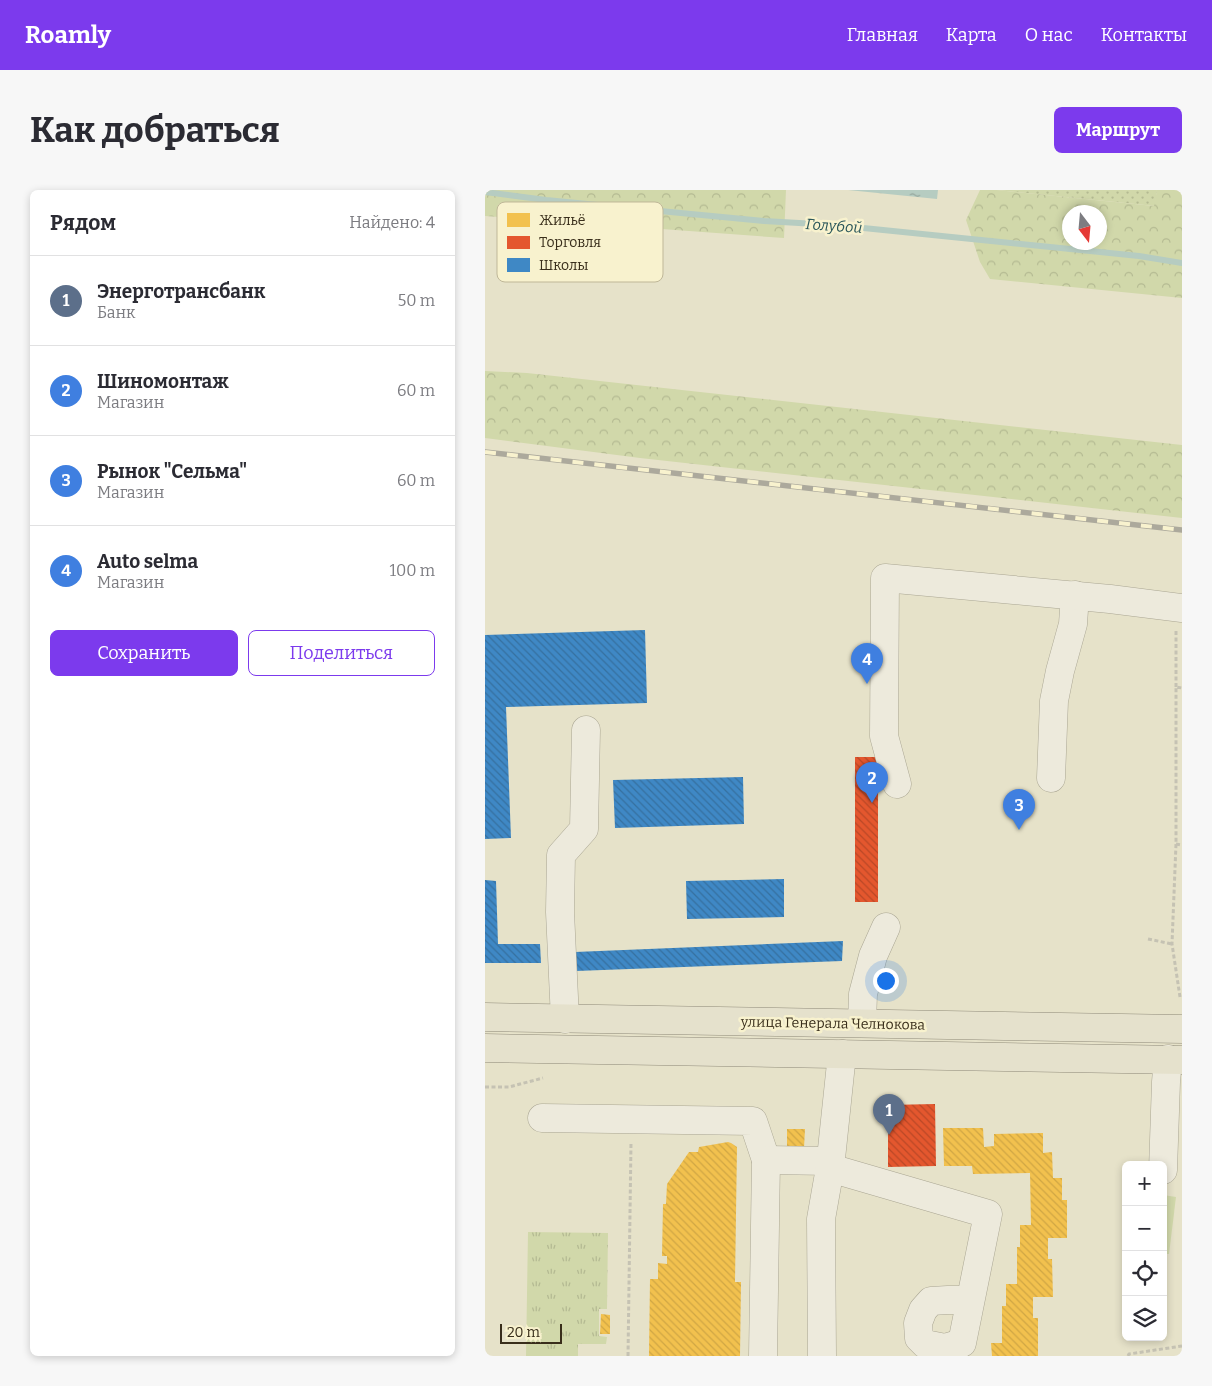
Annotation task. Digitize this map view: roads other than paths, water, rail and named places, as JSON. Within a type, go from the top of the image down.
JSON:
[{"type":"main road","name":"улица Генерала Челнокова","points":[[485,1017],[1172,1029]]},
{"type":"main road","points":[[485,1048],[1166,1059],[1164,1054],[1170,1045],[1168,1034],[1172,1029]]},
{"type":"lane","points":[[897,784],[884,736],[885,578],[1075,595],[1180,608]]},
{"type":"lane","points":[[1051,778],[1054,700],[1073,624],[1075,595]]},
{"type":"lane","points":[[565,1019],[560,912],[561,855],[584,828],[586,730]]},
{"type":"lane","points":[[862,1024],[865,984],[873,956],[886,927]]},
{"type":"lane","points":[[822,1356],[821,1219],[831,1165],[842,1054]]},
{"type":"lane","points":[[1163,1161],[1166,1059]]},
{"type":"lane","points":[[542,1118],[753,1121],[766,1160],[763,1356]]},
{"type":"lane","points":[[766,1160],[831,1165],[988,1214],[970,1300]]},
{"type":"lane","points":[[1167,1176],[1182,1178]]},
{"type":"water","points":[[848,190],[938,190],[937,199]]},
{"type":"waterway","name":"Голубой","points":[[485,192],[567,202]]},
{"type":"waterway","name":"Голубой","points":[[663,211],[764,221],[834,225],[1139,256],[1182,263]]},
{"type":"railway","points":[[485,452],[1182,530]]},
{"type":"place","name":"Auto selma","points":[[867,684]]},
{"type":"place","name":"Шиномонтаж","points":[[872,803]]},
{"type":"place","name":"Рынок \"Сельма\"","points":[[1019,830]]},
{"type":"place","name":"Энерготрансбанк","points":[[889,1135]]}]
